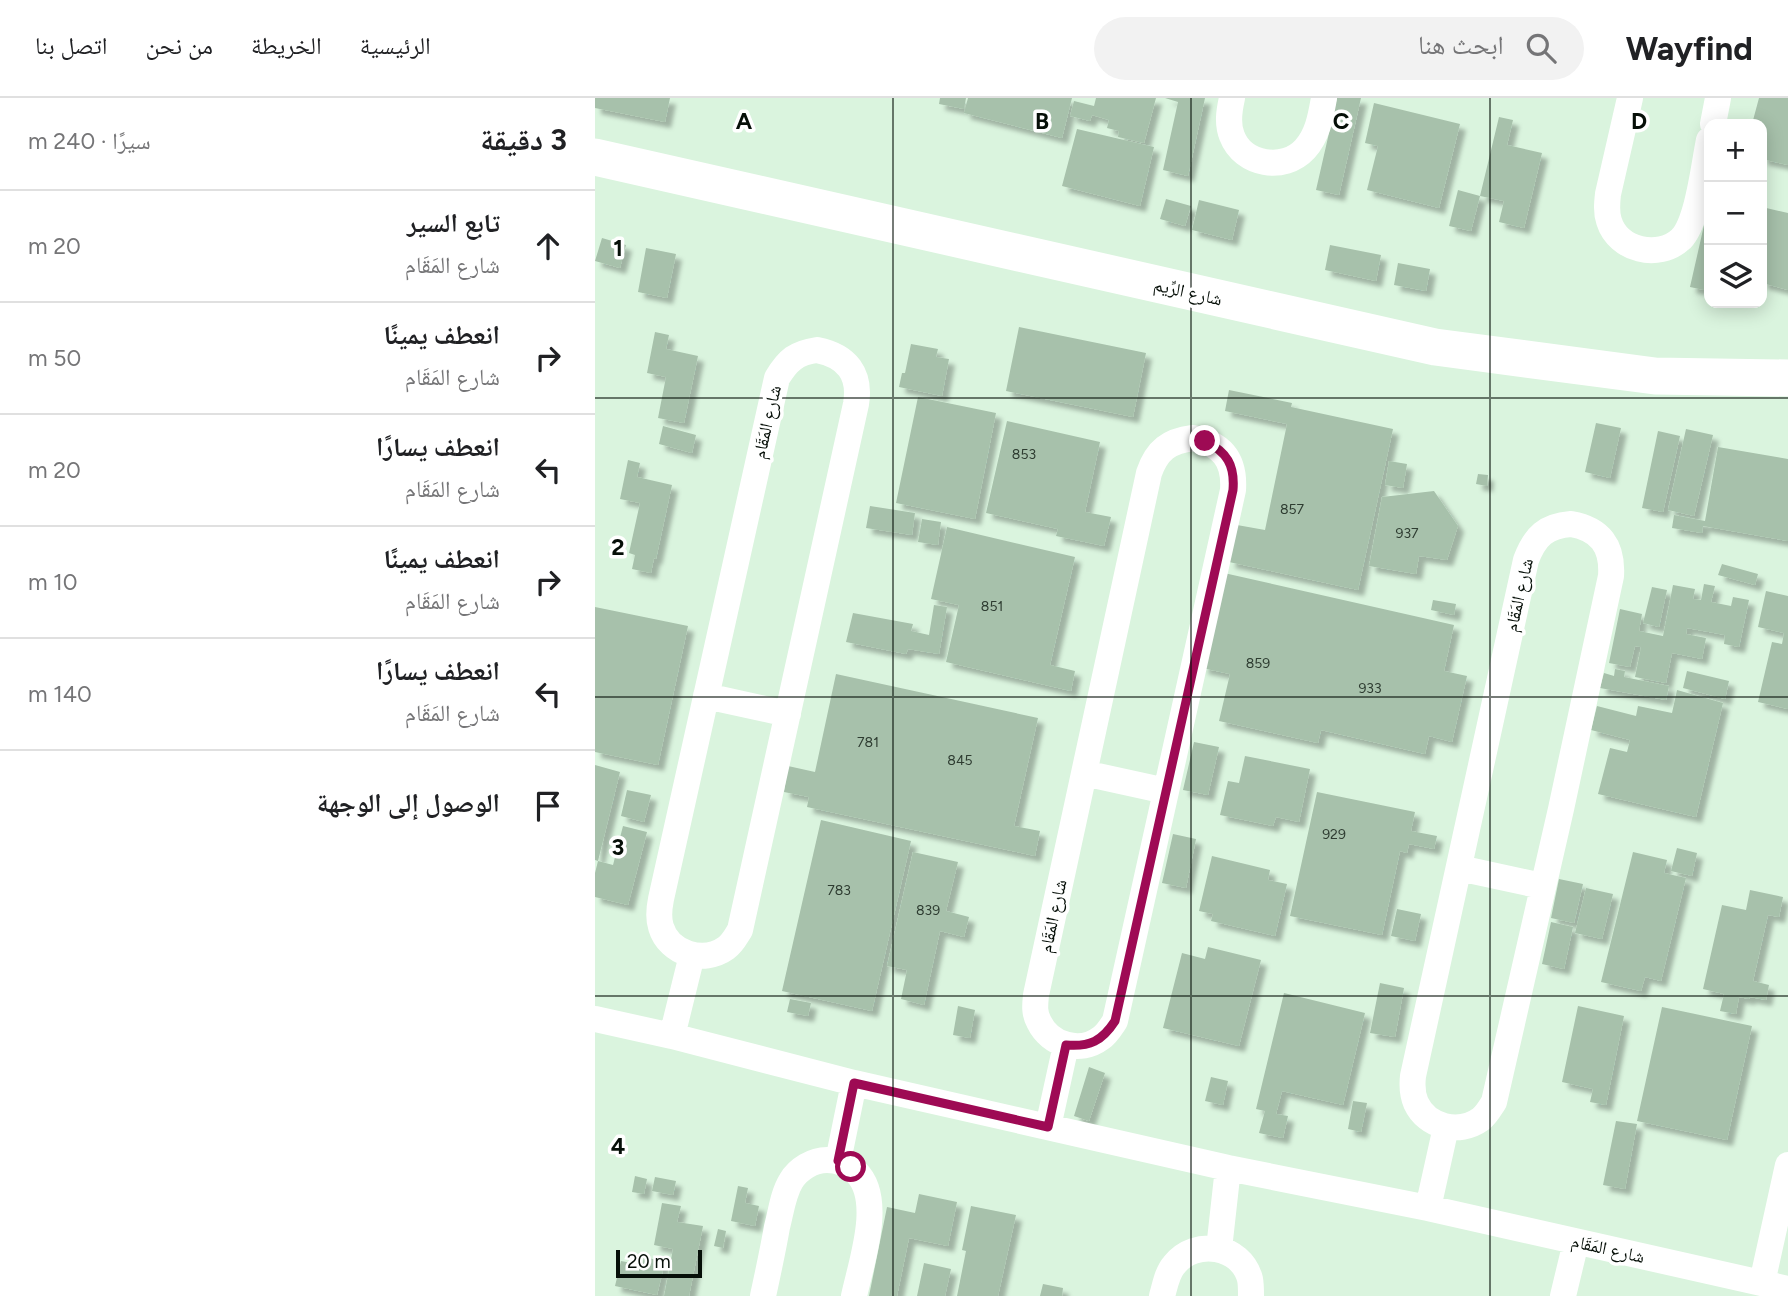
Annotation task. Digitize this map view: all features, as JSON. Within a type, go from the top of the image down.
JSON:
[{"type":"street","points":[[1232,98],[1229,123],[1232,138],[1240,150],[1266,163],[1280,163],[1295,158],[1306,148],[1319,122],[1324,98]]},
{"type":"street","points":[[1630,98],[1606,208],[1609,222],[1624,242],[1635,248],[1658,250],[1682,238],[1694,213],[1704,164]]},
{"type":"street","points":[[1714,119],[1718,98]]},
{"type":"street","name":"شارع الرِّيم","points":[[595,157],[1435,347],[1655,376],[1788,378]]},
{"type":"street","name":"شارع المَقَام","points":[[817,351],[830,353],[841,359],[856,379],[858,391],[788,714],[740,930],[726,948],[715,954],[692,955],[679,950],[668,941],[661,928],[659,914],[777,378],[793,358],[804,352],[817,351]]},
{"type":"street","name":"شارع المَقَام","points":[[1193,438],[1216,446],[1225,455],[1234,477],[1166,792],[1115,1021],[1101,1038],[1090,1044],[1066,1045],[1055,1041],[1038,1021],[1036,995],[1149,473],[1160,452],[1170,444],[1193,438]]},
{"type":"street","name":"شارع المَقَام","points":[[1571,524],[1594,532],[1609,551],[1612,564],[1561,809],[1542,886],[1494,1102],[1480,1120],[1469,1125],[1446,1127],[1433,1122],[1415,1102],[1413,1076],[1523,573],[1531,548],[1538,538],[1547,530],[1571,524]]},
{"type":"street","points":[[706,696],[788,714]]},
{"type":"street","points":[[1084,773],[1166,792]]},
{"type":"street","points":[[1459,868],[1542,886]]},
{"type":"street","points":[[672,1036],[692,955]]},
{"type":"street","name":"شارع المَقَام","points":[[595,1019],[854,1083],[1228,1168],[1428,1208],[1788,1289]]},
{"type":"street","points":[[1048,1127],[1066,1045]]},
{"type":"street","points":[[838,1161],[854,1083]]},
{"type":"street","points":[[1428,1208],[1446,1127]]},
{"type":"street","points":[[763,1296],[781,1209],[791,1181],[800,1170],[811,1163],[824,1160],[838,1161],[851,1167],[862,1177],[868,1190],[870,1222],[854,1296]]},
{"type":"street","points":[[1762,1283],[1788,1165]]},
{"type":"street","points":[[1219,1249],[1228,1168]]},
{"type":"street","points":[[1563,1296],[1576,1242]]},
{"type":"street","points":[[1162,1296],[1171,1268],[1192,1251],[1206,1248],[1219,1249],[1233,1255],[1243,1265],[1250,1278],[1251,1296]]},
{"type":"building","points":[[595,98],[670,98],[665,122],[595,108]]},
{"type":"building","points":[[940,98],[966,98],[964,109],[939,104]]},
{"type":"building","points":[[968,98],[1072,98],[1062,138],[964,113]]},
{"type":"building","points":[[1096,98],[1156,98],[1144,143],[1118,137],[1119,131],[1107,128],[1109,120],[1092,115],[1090,121],[1070,116],[1074,101],[1094,106]]},
{"type":"building","points":[[1165,98],[1205,98],[1188,176],[1163,170],[1178,102]]},
{"type":"building","points":[[1337,98],[1361,98],[1339,195],[1316,190]]},
{"type":"building","points":[[1759,98],[1788,98],[1788,165],[1767,160],[1767,119],[1753,119]]},
{"type":"building","points":[[1374,103],[1460,124],[1439,208],[1367,190],[1378,146],[1365,143]]},
{"type":"building","points":[[1499,117],[1513,120],[1507,145],[1542,153],[1524,228],[1499,222],[1504,201],[1480,196]]},
{"type":"building","points":[[1077,129],[1154,147],[1140,206],[1062,186]]},
{"type":"building","points":[[1458,190],[1480,196],[1471,231],[1449,226]]},
{"type":"building","points":[[1166,199],[1191,206],[1185,226],[1160,219]]},
{"type":"building","points":[[1199,200],[1239,210],[1232,240],[1192,230]]},
{"type":"building","points":[[1767,208],[1788,213],[1788,290],[1767,284]]},
{"type":"building","points":[[1704,225],[1704,290],[1690,287]]},
{"type":"building","points":[[602,238],[626,245],[620,268],[595,261]]},
{"type":"building","points":[[1330,245],[1381,255],[1376,281],[1325,270]]},
{"type":"building","points":[[646,248],[676,254],[667,298],[638,292]]},
{"type":"building","points":[[1398,263],[1430,269],[1426,291],[1394,285]]},
{"type":"building","points":[[1019,327],[1146,353],[1133,417],[1006,391]]},
{"type":"building","points":[[655,332],[669,335],[666,349],[698,356],[684,423],[658,418],[666,377],[647,373]]},
{"type":"building","points":[[911,344],[938,349],[936,357],[949,359],[942,396],[899,387]]},
{"type":"building","points":[[1229,390],[1292,403],[1291,407],[1393,429],[1358,590],[1229,562],[1237,525],[1265,530],[1287,424],[1225,411]]},
{"type":"building","points":[[918,397],[996,413],[975,519],[896,503]]},
{"type":"building","points":[[1007,421],[1100,442],[1085,512],[1111,517],[1104,546],[1056,536],[1058,529],[986,513]]},
{"type":"building","points":[[1596,423],[1621,428],[1610,478],[1585,472]]},
{"type":"building","points":[[663,426],[696,435],[692,453],[659,444]]},
{"type":"building","points":[[1686,429],[1713,435],[1694,516],[1668,510]]},
{"type":"building","points":[[1658,431],[1680,436],[1663,512],[1642,508]]},
{"type":"building","points":[[1718,447],[1788,459],[1788,541],[1703,526],[1702,533],[1672,528],[1674,515],[1705,521]]},
{"type":"building","points":[[628,460],[640,463],[637,477],[672,485],[651,573],[632,569],[635,555],[629,553],[640,503],[620,499]]},
{"type":"building","points":[[1389,461],[1407,464],[1403,488],[1385,485]]},
{"type":"building","points":[[1478,474],[1488,475],[1487,486],[1476,484]]},
{"type":"building","points":[[1434,491],[1458,526],[1447,560],[1419,556],[1416,574],[1369,566],[1382,497]]},
{"type":"building","points":[[870,506],[915,513],[912,535],[866,528]]},
{"type":"building","points":[[922,519],[941,522],[938,545],[918,542]]},
{"type":"building","points":[[947,527],[1075,557],[1050,665],[1075,671],[1071,691],[946,662],[959,605],[931,599]]},
{"type":"building","points":[[1722,564],[1758,574],[1755,585],[1718,575]]},
{"type":"building","points":[[1224,573],[1454,625],[1444,671],[1467,676],[1452,742],[1429,736],[1425,754],[1321,730],[1318,743],[1219,721],[1230,674],[1202,668]]},
{"type":"building","points":[[1704,584],[1715,586],[1711,602],[1731,606],[1733,597],[1749,600],[1739,647],[1724,644],[1725,635],[1687,628],[1686,634],[1706,638],[1702,659],[1672,653],[1666,683],[1635,677],[1641,647],[1635,646],[1630,667],[1609,663],[1620,609],[1642,614],[1639,631],[1663,636],[1673,585],[1695,589],[1693,599],[1701,600]]},
{"type":"building","points":[[1652,587],[1667,590],[1659,627],[1643,623]]},
{"type":"building","points":[[1766,591],[1788,596],[1788,709],[1758,702],[1772,642],[1782,644],[1784,633],[1758,627]]},
{"type":"building","points":[[1433,600],[1456,604],[1454,615],[1431,610]]},
{"type":"building","points":[[934,605],[947,607],[939,654],[908,649],[906,654],[846,642],[853,613],[913,624],[911,631],[929,635]]},
{"type":"building","points":[[595,607],[688,626],[658,765],[595,752]]},
{"type":"building","points":[[1615,669],[1625,671],[1624,677],[1669,686],[1666,700],[1600,688],[1604,673],[1614,676]]},
{"type":"building","points":[[1687,671],[1729,681],[1725,699],[1683,688]]},
{"type":"building","points":[[836,674],[1038,718],[1014,826],[1040,831],[1035,856],[807,807],[809,797],[784,792],[788,766],[815,772]]},
{"type":"building","points":[[1677,690],[1723,703],[1696,817],[1598,794],[1610,748],[1627,752],[1630,740],[1591,730],[1597,706],[1636,716],[1638,706],[1672,713]]},
{"type":"building","points":[[1194,742],[1219,747],[1208,795],[1183,790]]},
{"type":"building","points":[[1245,756],[1310,769],[1299,822],[1276,817],[1273,826],[1220,815],[1228,781],[1239,783]]},
{"type":"building","points":[[595,765],[620,772],[598,861],[595,860]]},
{"type":"building","points":[[627,790],[651,795],[644,822],[621,816]]},
{"type":"building","points":[[1317,792],[1415,812],[1411,831],[1437,836],[1434,849],[1409,844],[1407,853],[1400,851],[1382,935],[1290,916]]},
{"type":"building","points":[[821,820],[911,841],[872,1011],[782,991]]},
{"type":"building","points":[[623,826],[647,832],[628,905],[595,897],[598,861],[613,865]]},
{"type":"building","points":[[1173,834],[1196,839],[1186,888],[1162,883]]},
{"type":"building","points":[[1677,848],[1697,853],[1692,876],[1671,871]]},
{"type":"building","points":[[913,852],[958,862],[946,911],[969,917],[964,937],[940,931],[924,1005],[901,999],[907,970],[887,966]]},
{"type":"building","points":[[1633,852],[1667,860],[1664,873],[1686,878],[1661,981],[1645,977],[1641,991],[1601,982]]},
{"type":"building","points":[[1212,856],[1270,870],[1268,880],[1287,884],[1275,936],[1211,921],[1213,914],[1199,911]]},
{"type":"building","points":[[1559,879],[1583,884],[1574,923],[1551,918]]},
{"type":"building","points":[[1586,888],[1613,894],[1602,939],[1575,933]]},
{"type":"building","points":[[1750,890],[1783,897],[1779,917],[1768,915],[1753,981],[1769,985],[1766,1000],[1739,997],[1736,1014],[1720,1011],[1724,994],[1703,989],[1722,905],[1746,910]]},
{"type":"building","points":[[1397,909],[1421,914],[1415,941],[1391,936]]},
{"type":"building","points":[[1551,922],[1573,927],[1564,969],[1542,964]]},
{"type":"building","points":[[1208,947],[1261,960],[1239,1046],[1163,1028],[1182,953],[1205,959]]},
{"type":"building","points":[[1380,983],[1404,988],[1395,1037],[1370,1033]]},
{"type":"building","points":[[1284,993],[1365,1013],[1343,1105],[1282,1091],[1276,1114],[1288,1116],[1283,1138],[1259,1133],[1265,1111],[1256,1109]]},
{"type":"building","points":[[790,999],[811,1003],[808,1016],[787,1012]]},
{"type":"building","points":[[958,1006],[975,1010],[970,1038],[953,1035]]},
{"type":"building","points":[[1578,1006],[1624,1016],[1606,1105],[1590,1102],[1593,1089],[1562,1082]]},
{"type":"building","points":[[1662,1007],[1752,1026],[1727,1140],[1637,1121]]},
{"type":"building","points":[[1089,1067],[1105,1073],[1089,1121],[1074,1116]]},
{"type":"building","points":[[1211,1077],[1228,1081],[1223,1105],[1205,1101]]},
{"type":"building","points":[[1353,1101],[1367,1103],[1361,1132],[1348,1129]]},
{"type":"building","points":[[1616,1121],[1637,1124],[1625,1189],[1603,1185]]},
{"type":"building","points":[[635,1176],[647,1179],[644,1194],[632,1192]]},
{"type":"building","points":[[655,1177],[676,1181],[673,1195],[652,1191]]},
{"type":"building","points":[[738,1186],[748,1188],[745,1203],[759,1206],[755,1226],[731,1221]]},
{"type":"building","points":[[919,1194],[957,1202],[948,1246],[909,1238],[897,1296],[869,1296],[887,1207],[915,1213]]},
{"type":"building","points":[[662,1203],[681,1206],[677,1222],[703,1226],[689,1296],[664,1296],[673,1249],[654,1245]]},
{"type":"building","points":[[971,1206],[1016,1215],[998,1296],[957,1296],[966,1251],[962,1250]]},
{"type":"building","points":[[718,1229],[726,1231],[723,1248],[714,1246]]},
{"type":"building","points":[[644,1257],[665,1262],[657,1295],[615,1286],[621,1261],[642,1265]]},
{"type":"building","points":[[924,1263],[951,1269],[945,1296],[917,1296]]},
{"type":"building","points":[[1043,1284],[1063,1288],[1062,1296],[1040,1296]]},
{"type":"route","points":[[851,1167],[838,1161],[854,1083],[1048,1127],[1066,1045],[1090,1044],[1101,1038],[1115,1021],[1233,490],[1234,477],[1225,455],[1216,446],[1205,441]]}]
